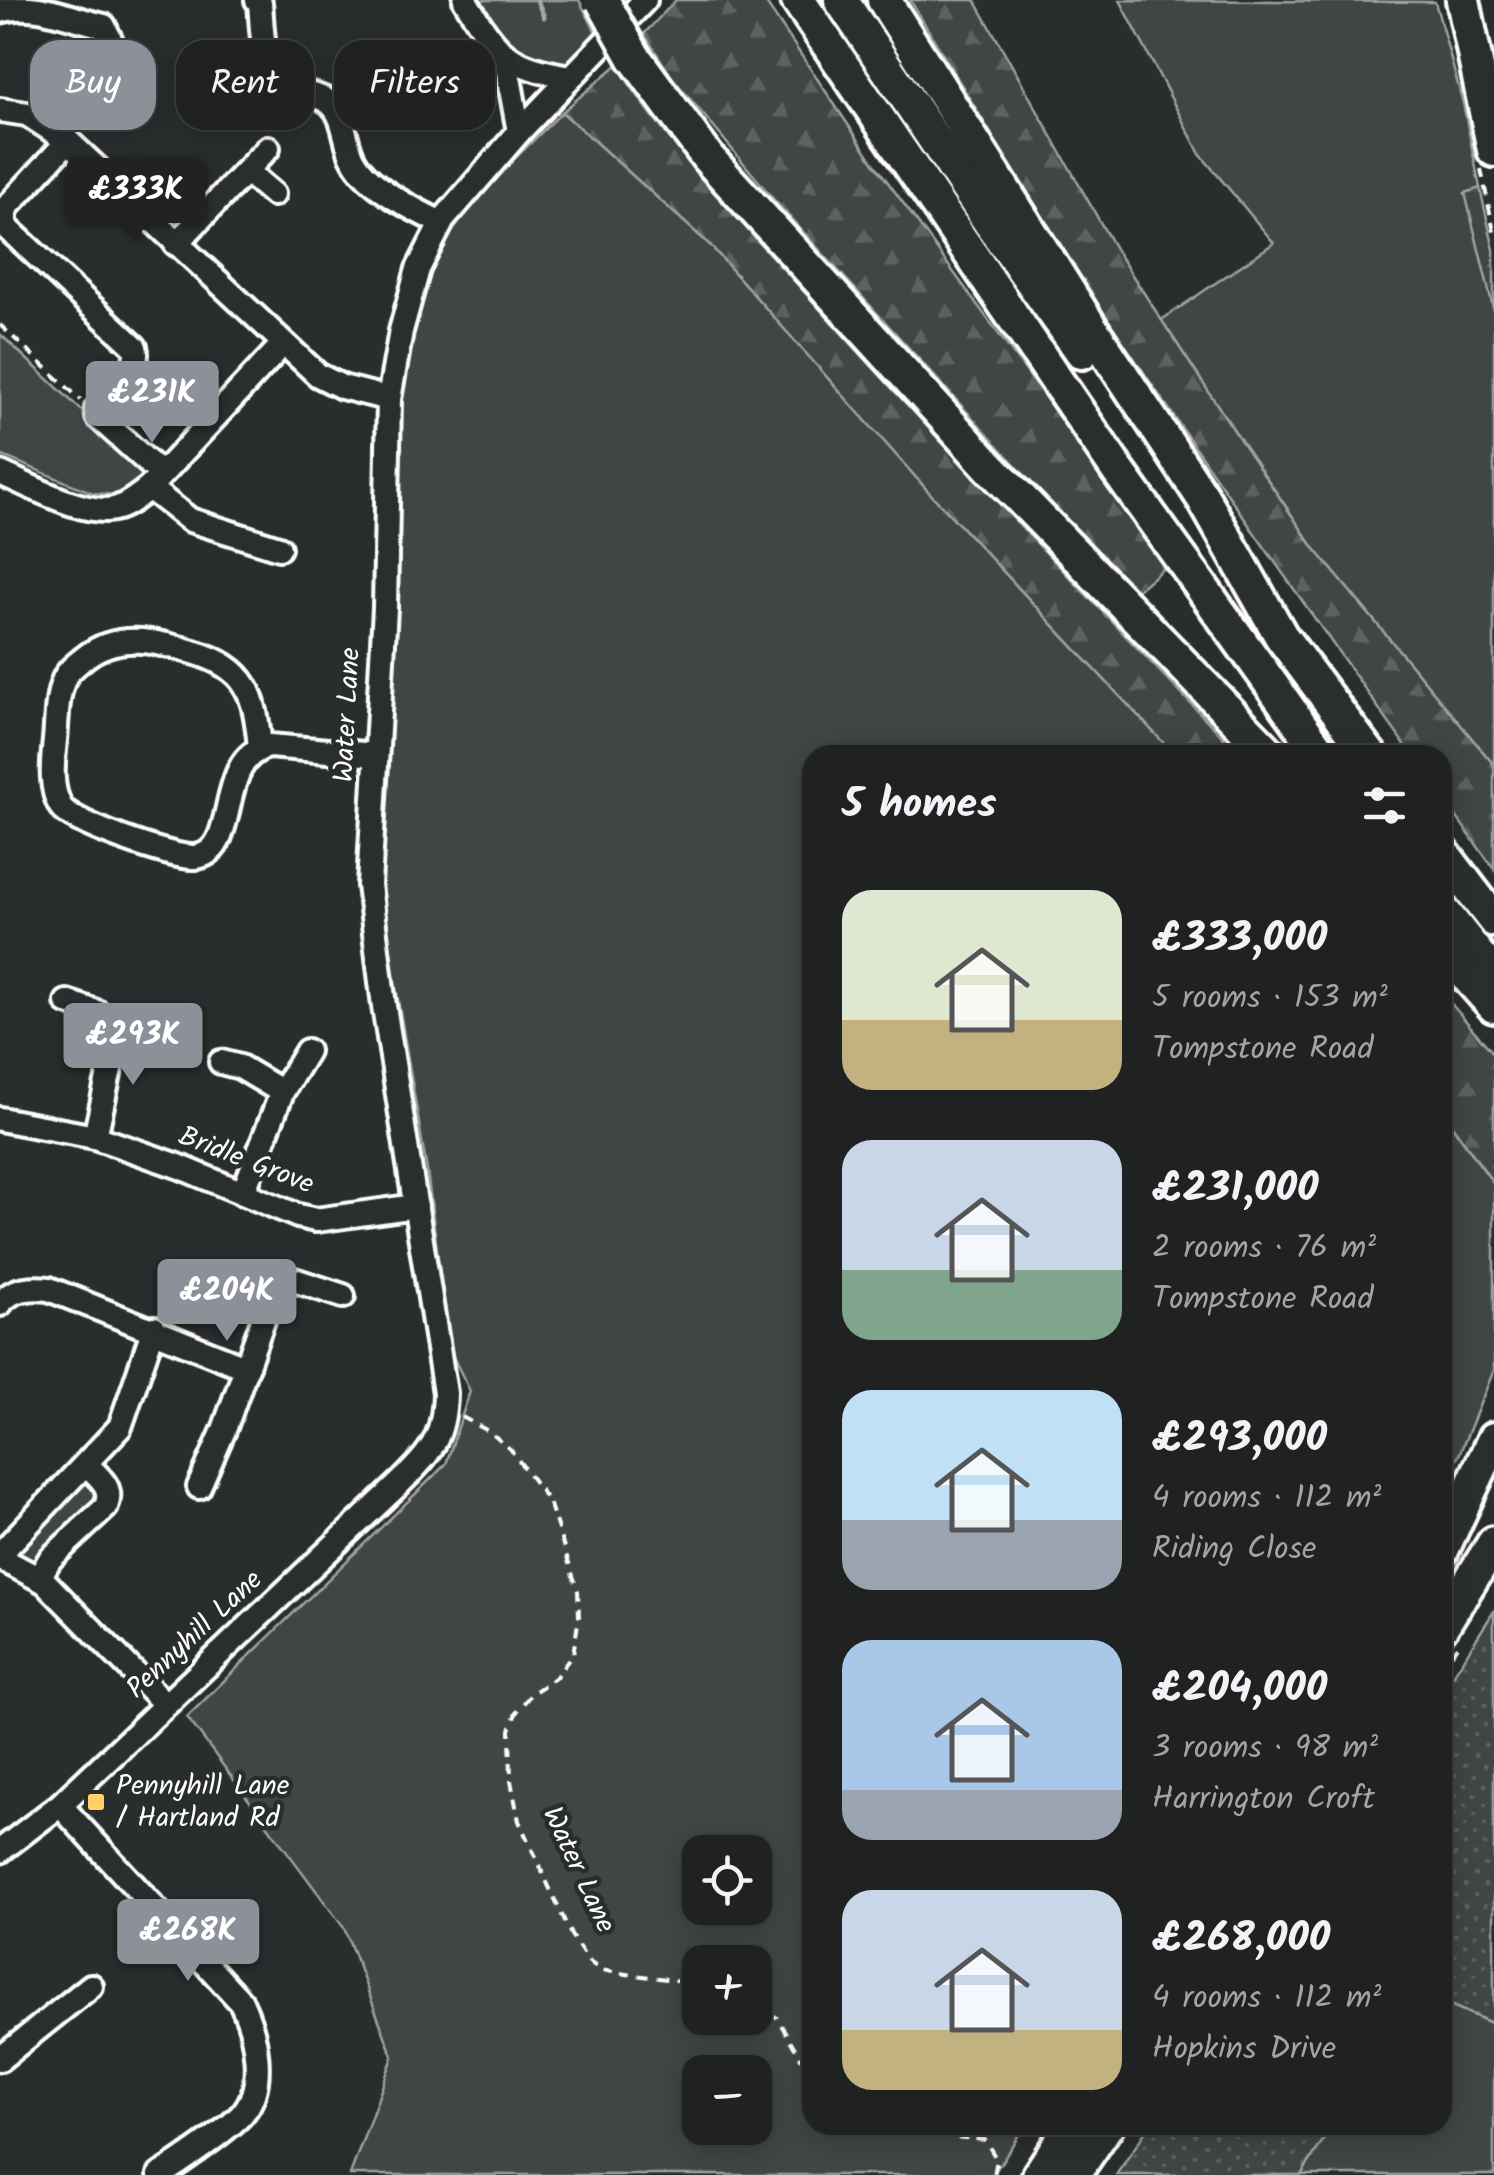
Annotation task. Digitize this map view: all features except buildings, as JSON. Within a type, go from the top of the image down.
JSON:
[{"type":"highway","points":[[602,0],[634,57],[708,158],[990,466],[1261,745]]},
{"type":"highway","points":[[798,0],[1116,468],[1315,745]]},
{"type":"highway","points":[[841,0],[997,233],[1363,745]]},
{"type":"highway","points":[[884,0],[1093,332],[1204,498],[1267,612]]},
{"type":"highway","points":[[1463,0],[1494,150]]},
{"type":"highway","points":[[1452,865],[1494,920]]},
{"type":"highway","points":[[1452,922],[1494,974]]},
{"type":"highway","points":[[1452,959],[1494,1006]]},
{"type":"highway","points":[[1452,1528],[1494,1438]]},
{"type":"highway","points":[[1452,1610],[1494,1542]]},
{"type":"highway","points":[[1039,2175],[1065,2135]]},
{"type":"highway","points":[[1073,2175],[1100,2135]]},
{"type":"street","points":[[256,0],[260,4],[265,58],[284,87],[328,101],[340,115],[343,136],[355,164],[393,198],[441,223]]},
{"type":"street","points":[[465,0],[487,36],[505,56],[532,70],[570,77]]},
{"type":"street","name":"Water Lane","points":[[426,1457],[441,1431],[444,1408],[369,885],[384,608],[390,398],[400,331],[418,269],[441,223],[470,184],[645,0]]},
{"type":"street","points":[[0,11],[10,6],[37,5],[104,26],[110,40]]},
{"type":"street","points":[[104,26],[122,8]]},
{"type":"street","points":[[505,56],[519,132]]},
{"type":"street","points":[[0,110],[27,114],[68,141],[282,345],[318,374],[342,388],[390,398]]},
{"type":"street","points":[[68,141],[2,217],[5,226],[134,348],[138,358],[134,368],[98,409],[98,417],[190,520],[279,548]]},
{"type":"street","points":[[176,244],[268,148]]},
{"type":"street","points":[[247,172],[272,194]]},
{"type":"street","points":[[0,472],[86,508],[111,510],[126,505],[155,481],[282,345]]},
{"type":"street","points":[[260,748],[252,697],[238,674],[223,663],[162,642],[118,641],[94,650],[65,675],[58,697],[54,792],[62,810],[80,821],[196,858],[213,849],[222,834],[234,780],[242,763],[260,748],[376,755]]},
{"type":"street","points":[[67,1002],[99,1013],[119,1028],[181,1041]]},
{"type":"street","points":[[95,1137],[119,1028]]},
{"type":"street","points":[[243,1193],[282,1092],[307,1051]]},
{"type":"street","points":[[222,1062],[240,1067],[282,1092]]},
{"type":"street","name":"Bridle Grove","points":[[0,1119],[95,1137],[316,1220],[416,1206]]},
{"type":"street","points":[[199,1487],[247,1368],[278,1275],[343,1296]]},
{"type":"street","points":[[1,1300],[32,1288],[49,1289],[247,1368]]},
{"type":"street","points":[[154,1328],[120,1427],[0,1556],[39,1578],[165,1704]]},
{"type":"street","name":"Pennyhill Lane","points":[[0,1850],[60,1804],[426,1457]]},
{"type":"street","points":[[39,1578],[50,1559],[106,1508],[110,1498],[106,1484],[86,1464]]},
{"type":"street","points":[[60,1804],[241,2002],[252,2024],[256,2078],[244,2113],[160,2175]]},
{"type":"street","points":[[0,2059],[91,1986]]},
{"type":"path","points":[[0,325],[98,417]]},
{"type":"path","name":"Water Lane","points":[[444,1408],[490,1432],[510,1450],[549,1502],[578,1590],[579,1618],[573,1654],[555,1678],[531,1694],[510,1730],[511,1781],[519,1821],[571,1935],[588,1961],[601,1970],[682,1980]]},
{"type":"path","points":[[772,2014],[802,2060]]},
{"type":"path","points":[[945,2135],[985,2140],[996,2160],[994,2175]]},
{"type":"green space","points":[[475,0],[579,0],[597,34],[562,68],[518,52]]},
{"type":"green space","points":[[676,0],[764,0],[874,163],[1167,565],[1133,594],[775,201],[672,77],[644,34]]},
{"type":"green space","points":[[910,0],[975,0],[1117,252],[1241,441],[1314,548],[1494,765],[1494,869],[1452,811],[1452,745],[1405,745],[1163,400],[1017,176]]},
{"type":"green space","points":[[1120,0],[1435,2],[1463,103],[1480,188],[1466,194],[1494,311],[1494,765],[1314,548],[1160,321],[1274,243],[1200,154]]},
{"type":"green space","points":[[617,65],[664,132],[744,226],[980,483],[1230,745],[1166,745],[928,491],[710,245],[562,112]]},
{"type":"green space","points":[[562,112],[710,245],[928,491],[1166,745],[802,745],[802,2135],[1019,2135],[993,2175],[350,2175],[393,2057],[344,1928],[187,1717],[446,1464],[470,1391],[450,1351],[427,1171],[380,893],[384,759],[397,605],[396,398],[416,310],[436,254],[482,191]]},
{"type":"green space","points":[[1480,188],[1494,250],[1494,311],[1465,193]]},
{"type":"green space","points":[[0,334],[143,468],[139,485],[119,495],[93,493],[0,455]]},
{"type":"green space","points":[[1452,1005],[1494,1054],[1494,1184],[1452,1125]]},
{"type":"green space","points":[[1452,1126],[1494,1184],[1494,1370],[1452,1468]]},
{"type":"green space","points":[[86,1484],[93,1485],[102,1497],[37,1564],[21,1562],[18,1548]]},
{"type":"green space","points":[[1494,1611],[1494,2024],[1452,2006],[1452,1677]]},
{"type":"green space","points":[[1452,2006],[1494,2024],[1494,2175],[1301,2175],[1327,2135],[1452,2135]]},
{"type":"green space","points":[[1143,2135],[1327,2135],[1301,2175],[1116,2175]]},
{"type":"waterway","points":[[537,0],[544,17]]},
{"type":"place","name":"Pennyhill Lane / Hartland Rd","points":[[96,1802]]}]
